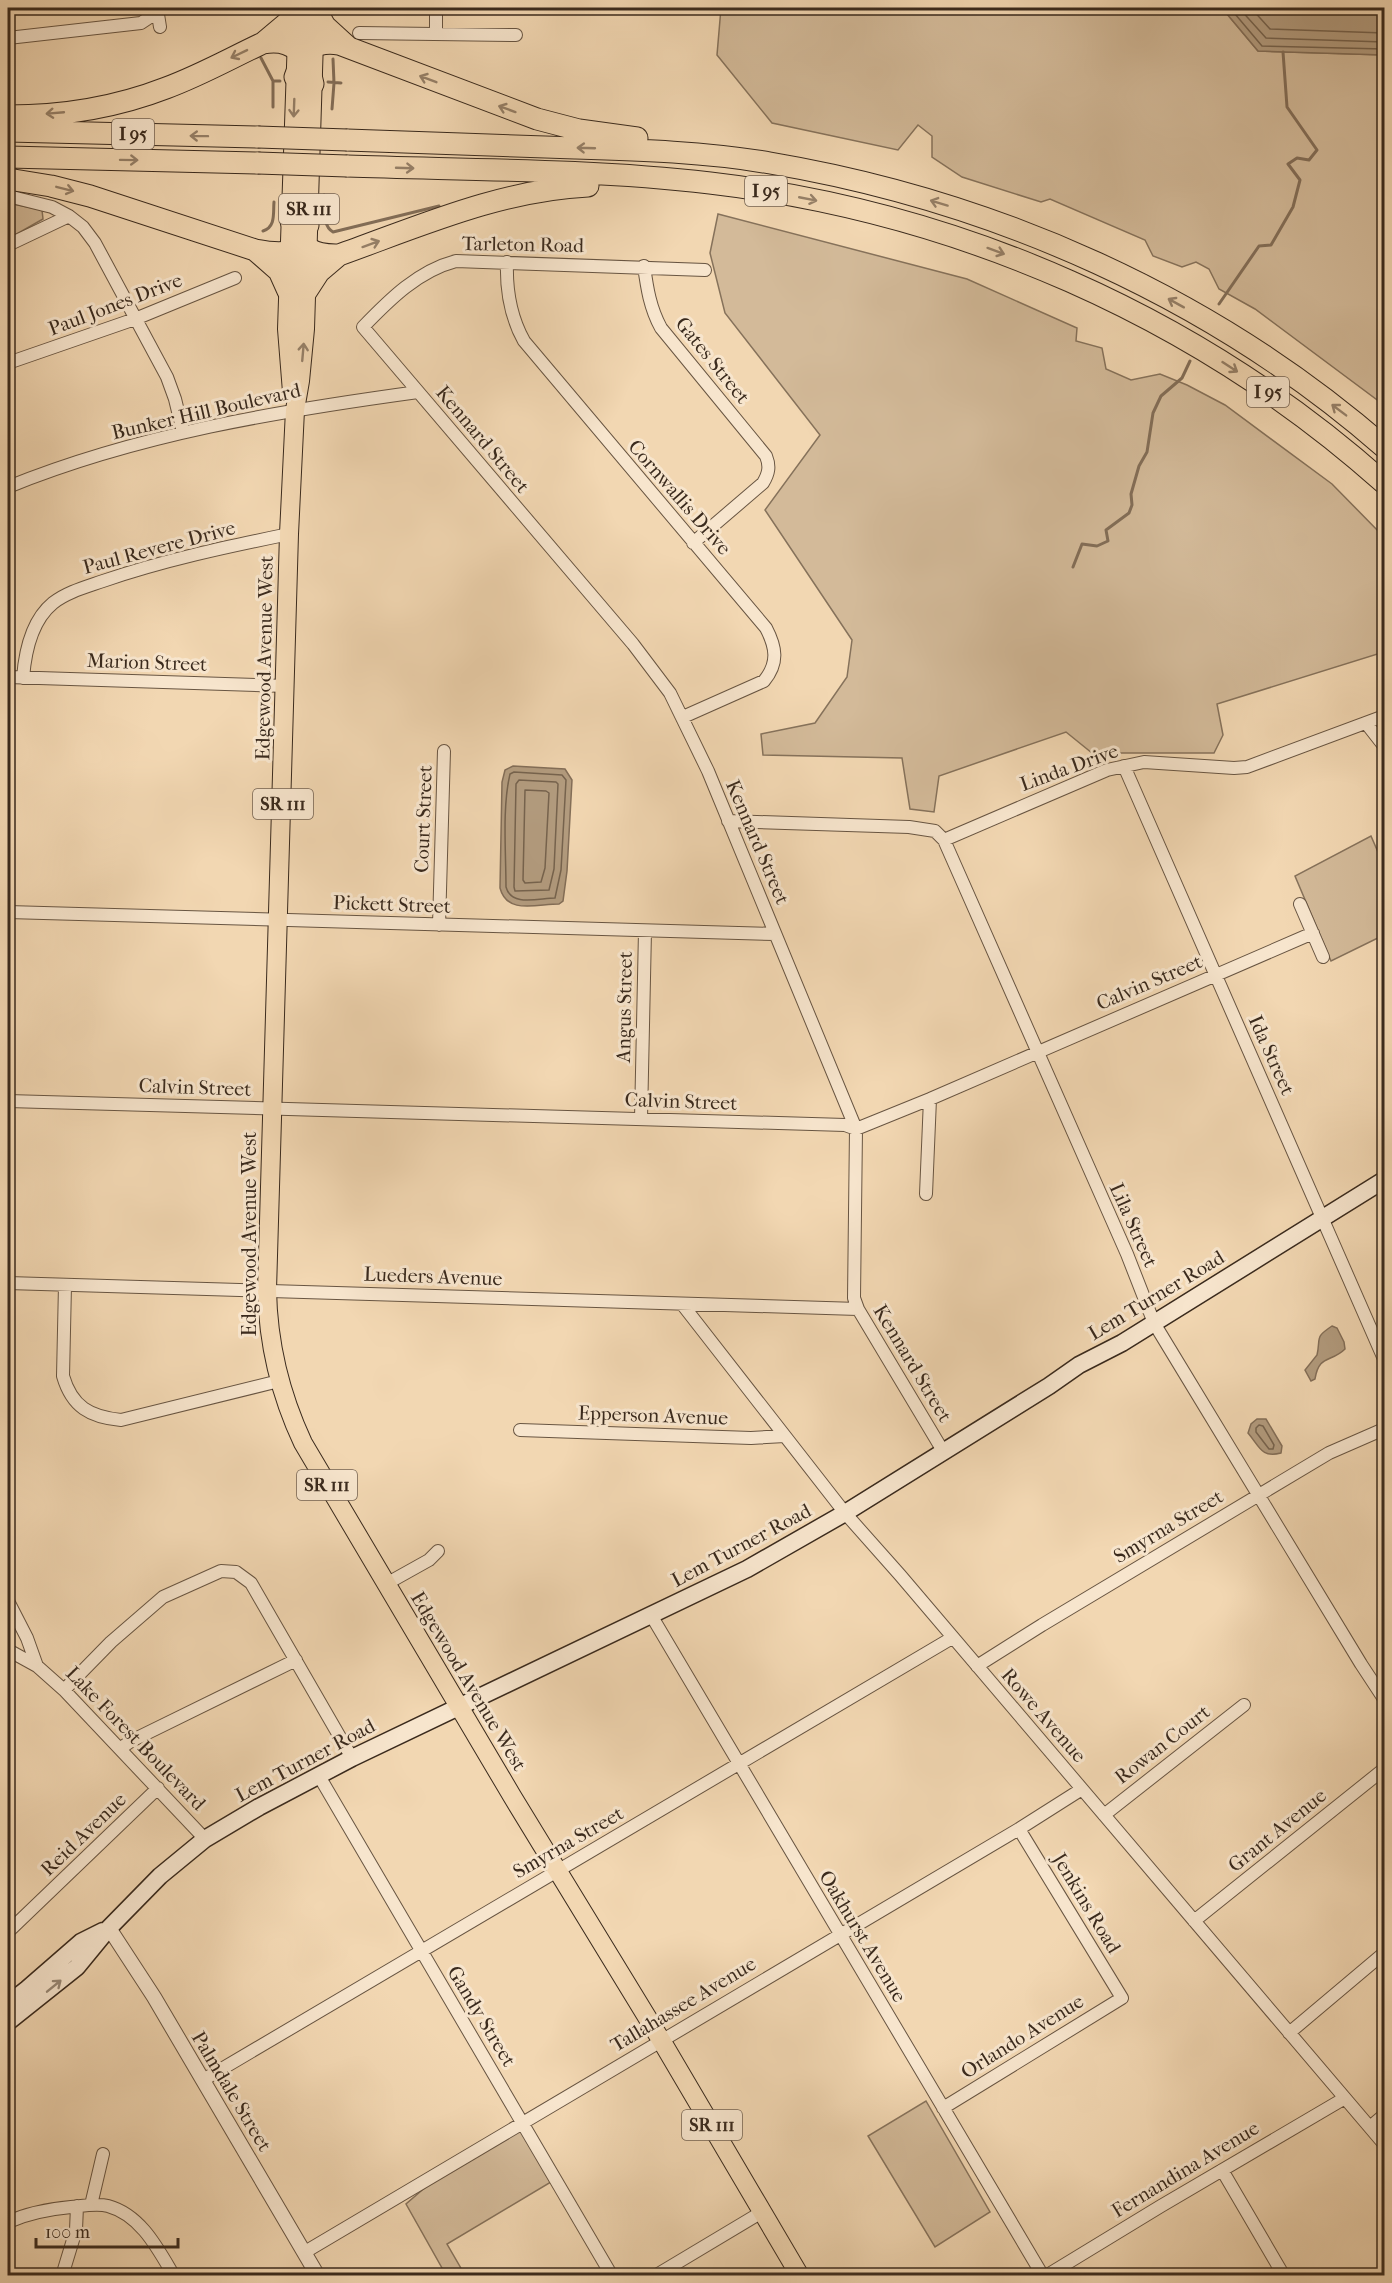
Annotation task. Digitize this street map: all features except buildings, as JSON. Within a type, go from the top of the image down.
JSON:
[{"type":"highway","points":[[8,116],[79,111],[146,95],[187,80],[263,43],[288,22],[297,8]]},
{"type":"highway","points":[[315,8],[325,26],[512,111],[557,125],[601,134],[715,149],[770,163]]},
{"type":"highway","points":[[263,43],[282,42],[304,51],[329,43],[355,41]]},
{"type":"highway","points":[[304,51],[304,80]]},
{"type":"highway","name":"I 95","points":[[8,131],[655,151],[770,163],[880,186],[947,205],[1022,231],[1086,258],[1168,298],[1257,351],[1341,411],[1384,447]]},
{"type":"highway","name":"I 95","points":[[8,157],[258,163],[644,177],[713,183],[848,207],[949,235],[1013,258],[1086,288],[1171,331],[1230,367],[1314,425],[1368,468],[1384,485]]},
{"type":"highway","points":[[8,178],[90,196],[255,250],[281,254],[299,238],[321,255],[339,255],[482,204],[542,191],[606,186],[781,194]]},
{"type":"highway","points":[[255,250],[279,271],[297,292],[339,255]]},
{"type":"main road","points":[[297,8],[304,51]]},
{"type":"main road","points":[[304,51],[315,8]]},
{"type":"main road","name":"Edgewood Avenue West","points":[[304,80],[297,292],[288,356],[295,410],[267,1290],[268,1324],[279,1381],[303,1443],[458,1706],[662,2040],[801,2276]]},
{"type":"main road","name":"Lem Turner Road","points":[[8,2022],[77,1967],[110,1928],[160,1876],[205,1839],[259,1807],[352,1758],[747,1569],[845,1514],[1079,1365],[1154,1323],[1384,1180]]},
{"type":"main road","name":"Lem Turner Road","points":[[8,2004],[81,1942],[110,1928]]},
{"type":"street","points":[[157,8],[160,27]]},
{"type":"street","points":[[8,38],[141,23],[153,15],[157,8]]},
{"type":"street","points":[[436,8],[436,34]]},
{"type":"street","points":[[355,41],[436,34],[516,35]]},
{"type":"street","points":[[8,196],[38,202],[69,216],[83,227],[95,243],[166,377],[175,399],[183,432]]},
{"type":"street","points":[[8,245],[69,216]]},
{"type":"street","name":"Tarleton Road","points":[[363,327],[408,285],[432,269],[456,261],[705,270]]},
{"type":"street","name":"Cornwallis Drive","points":[[507,262],[509,304],[524,341],[766,628],[774,643],[775,654],[771,672],[764,681],[683,717]]},
{"type":"street","name":"Gates Street","points":[[644,266],[648,294],[654,315],[661,328],[766,456],[769,470],[763,483],[693,543]]},
{"type":"street","name":"Paul Jones Drive","points":[[8,363],[135,319],[235,278]]},
{"type":"street","name":"Kennard Street","points":[[363,327],[633,644],[658,676],[683,717],[856,1129],[853,1287],[858,1309],[943,1451]]},
{"type":"street","name":"Bunker Hill Boulevard","points":[[8,487],[117,450],[183,432],[295,410],[418,392]]},
{"type":"street","name":"Paul Revere Drive","points":[[22,678],[28,645],[42,615],[53,603],[73,591],[122,574],[201,552],[290,534]]},
{"type":"street","name":"Marion Street","points":[[8,677],[286,687]]},
{"type":"street","name":"Linda Drive","points":[[940,836],[1074,782],[1124,766],[1144,762],[1234,768],[1247,766],[1384,716]]},
{"type":"street","points":[[1366,723],[1384,746]]},
{"type":"street","name":"Court Street","points":[[439,925],[444,751]]},
{"type":"street","name":"Ida Street","points":[[1124,766],[1384,1359]]},
{"type":"street","points":[[728,820],[909,827],[940,836]]},
{"type":"street","name":"Lila Street","points":[[940,836],[1127,1254],[1154,1323],[1384,1699]]},
{"type":"street","points":[[1300,904],[1323,957]]},
{"type":"street","name":"Pickett Street","points":[[8,912],[775,934]]},
{"type":"street","name":"Angus Street","points":[[641,1119],[645,931]]},
{"type":"street","name":"Calvin Street","points":[[8,1101],[845,1125],[856,1129],[1313,933]]},
{"type":"street","points":[[927,1194],[930,1099]]},
{"type":"street","name":"Lueders Avenue","points":[[8,1283],[858,1309]]},
{"type":"street","points":[[65,1285],[63,1376],[68,1390],[77,1403],[90,1413],[121,1420],[279,1381]]},
{"type":"street","name":"Rowe Avenue","points":[[682,1304],[845,1514],[1384,2144]]},
{"type":"street","name":"Smyrna Street","points":[[977,1666],[1042,1624],[1329,1453],[1384,1429]]},
{"type":"street","name":"Epperson Avenue","points":[[520,1430],[751,1438],[785,1436]]},
{"type":"street","points":[[386,1584],[429,1560],[438,1551]]},
{"type":"street","points":[[64,1690],[111,1642],[163,1597],[221,1571],[236,1572],[251,1583],[352,1758]]},
{"type":"street","name":"Lake Forest Boulevard","points":[[8,1601],[27,1638],[37,1666]]},
{"type":"street","name":"Oakhurst Avenue","points":[[651,1615],[1044,2276]]},
{"type":"street","name":"Smyrna Street","points":[[203,2080],[952,1638]]},
{"type":"street","name":"Lake Forest Boulevard","points":[[8,1650],[37,1666],[64,1690],[205,1839]]},
{"type":"street","points":[[121,1748],[296,1660]]},
{"type":"street","name":"Rowan Court","points":[[1104,1815],[1244,1705]]},
{"type":"street","name":"Grant Avenue","points":[[1194,1922],[1384,1769]]},
{"type":"street","name":"Gandy Street","points":[[319,1776],[612,2276]]},
{"type":"street","name":"Reid Avenue","points":[[8,1932],[158,1788]]},
{"type":"street","name":"Tallahassee Avenue","points":[[305,2252],[1019,1829],[1082,1789]]},
{"type":"street","name":"Jenkins Road","points":[[1019,1829],[1122,1998]]},
{"type":"street","name":"Palmdale Street","points":[[110,1928],[203,2080],[318,2276]]},
{"type":"street","points":[[1289,2032],[1384,1953]]},
{"type":"street","name":"Orlando Avenue","points":[[944,2108],[1122,1998]]},
{"type":"street","name":"Fernandina Avenue","points":[[1044,2276],[1345,2098]]},
{"type":"street","points":[[1370,2127],[1384,2115]]},
{"type":"street","points":[[91,2205],[103,2154]]},
{"type":"street","points":[[1222,2170],[1284,2276]]},
{"type":"street","points":[[8,2222],[40,2211],[107,2205],[141,2227],[155,2243],[174,2276]]},
{"type":"street","points":[[62,2276],[76,2230],[77,2206]]},
{"type":"street","points":[[655,2276],[762,2212]]},
{"type":"shaded area","points":[[721,8],[1222,8],[1258,51],[1384,55],[1384,405],[1255,309],[1219,289],[1209,269],[1196,262],[1182,267],[1153,256],[1145,240],[1050,199],[1041,202],[962,177],[932,157],[932,136],[918,125],[898,150],[772,123],[717,55]]},
{"type":"shaded area","points":[[8,203],[42,210],[43,219],[8,237]]},
{"type":"shaded area","points":[[718,214],[967,279],[1077,328],[1076,341],[1102,348],[1106,369],[1131,380],[1160,374],[1225,405],[1332,484],[1384,537],[1384,652],[1217,704],[1223,735],[1214,753],[1092,753],[1066,732],[939,776],[934,812],[910,809],[902,758],[763,755],[761,734],[815,723],[847,677],[852,640],[765,510],[820,435],[725,313],[710,253]]},
{"type":"shaded area","points":[[1371,836],[1384,866],[1384,935],[1331,961],[1295,876]]},
{"type":"shaded area","points":[[926,2101],[990,2212],[935,2247],[868,2136]]},
{"type":"shaded area","points":[[519,2128],[551,2182],[447,2244],[462,2270],[454,2275],[446,2275],[406,2204],[435,2179]]},
{"type":"water","points":[[1222,8],[1384,8],[1384,55],[1258,51]]},
{"type":"water","points":[[513,766],[565,769],[572,780],[567,871],[563,901],[559,904],[516,905],[509,902],[500,888],[502,782],[505,770]]},
{"type":"water","points":[[1332,1326],[1337,1328],[1345,1349],[1323,1362],[1319,1366],[1315,1379],[1311,1381],[1305,1370],[1317,1355],[1320,1336]]},
{"type":"water","points":[[1257,1419],[1266,1419],[1282,1446],[1281,1453],[1265,1453],[1248,1433],[1251,1424]]},
{"type":"waterway","points":[[1219,304],[1259,246],[1271,245],[1293,207],[1300,180],[1288,164],[1297,158],[1309,160],[1317,150],[1287,107],[1283,52]]},
{"type":"waterway","points":[[261,58],[273,81],[273,107]]},
{"type":"waterway","points":[[332,109],[333,59]]},
{"type":"waterway","points":[[273,81],[280,81]]},
{"type":"waterway","points":[[328,82],[341,83]]},
{"type":"waterway","points":[[324,195],[325,220],[333,232],[439,206]]},
{"type":"waterway","points":[[263,231],[272,223],[274,202]]},
{"type":"waterway","points":[[1073,567],[1082,544],[1097,546],[1108,541],[1106,530],[1129,513],[1132,505],[1131,494],[1139,466],[1147,452],[1153,413],[1161,396],[1182,378],[1190,361]]}]
